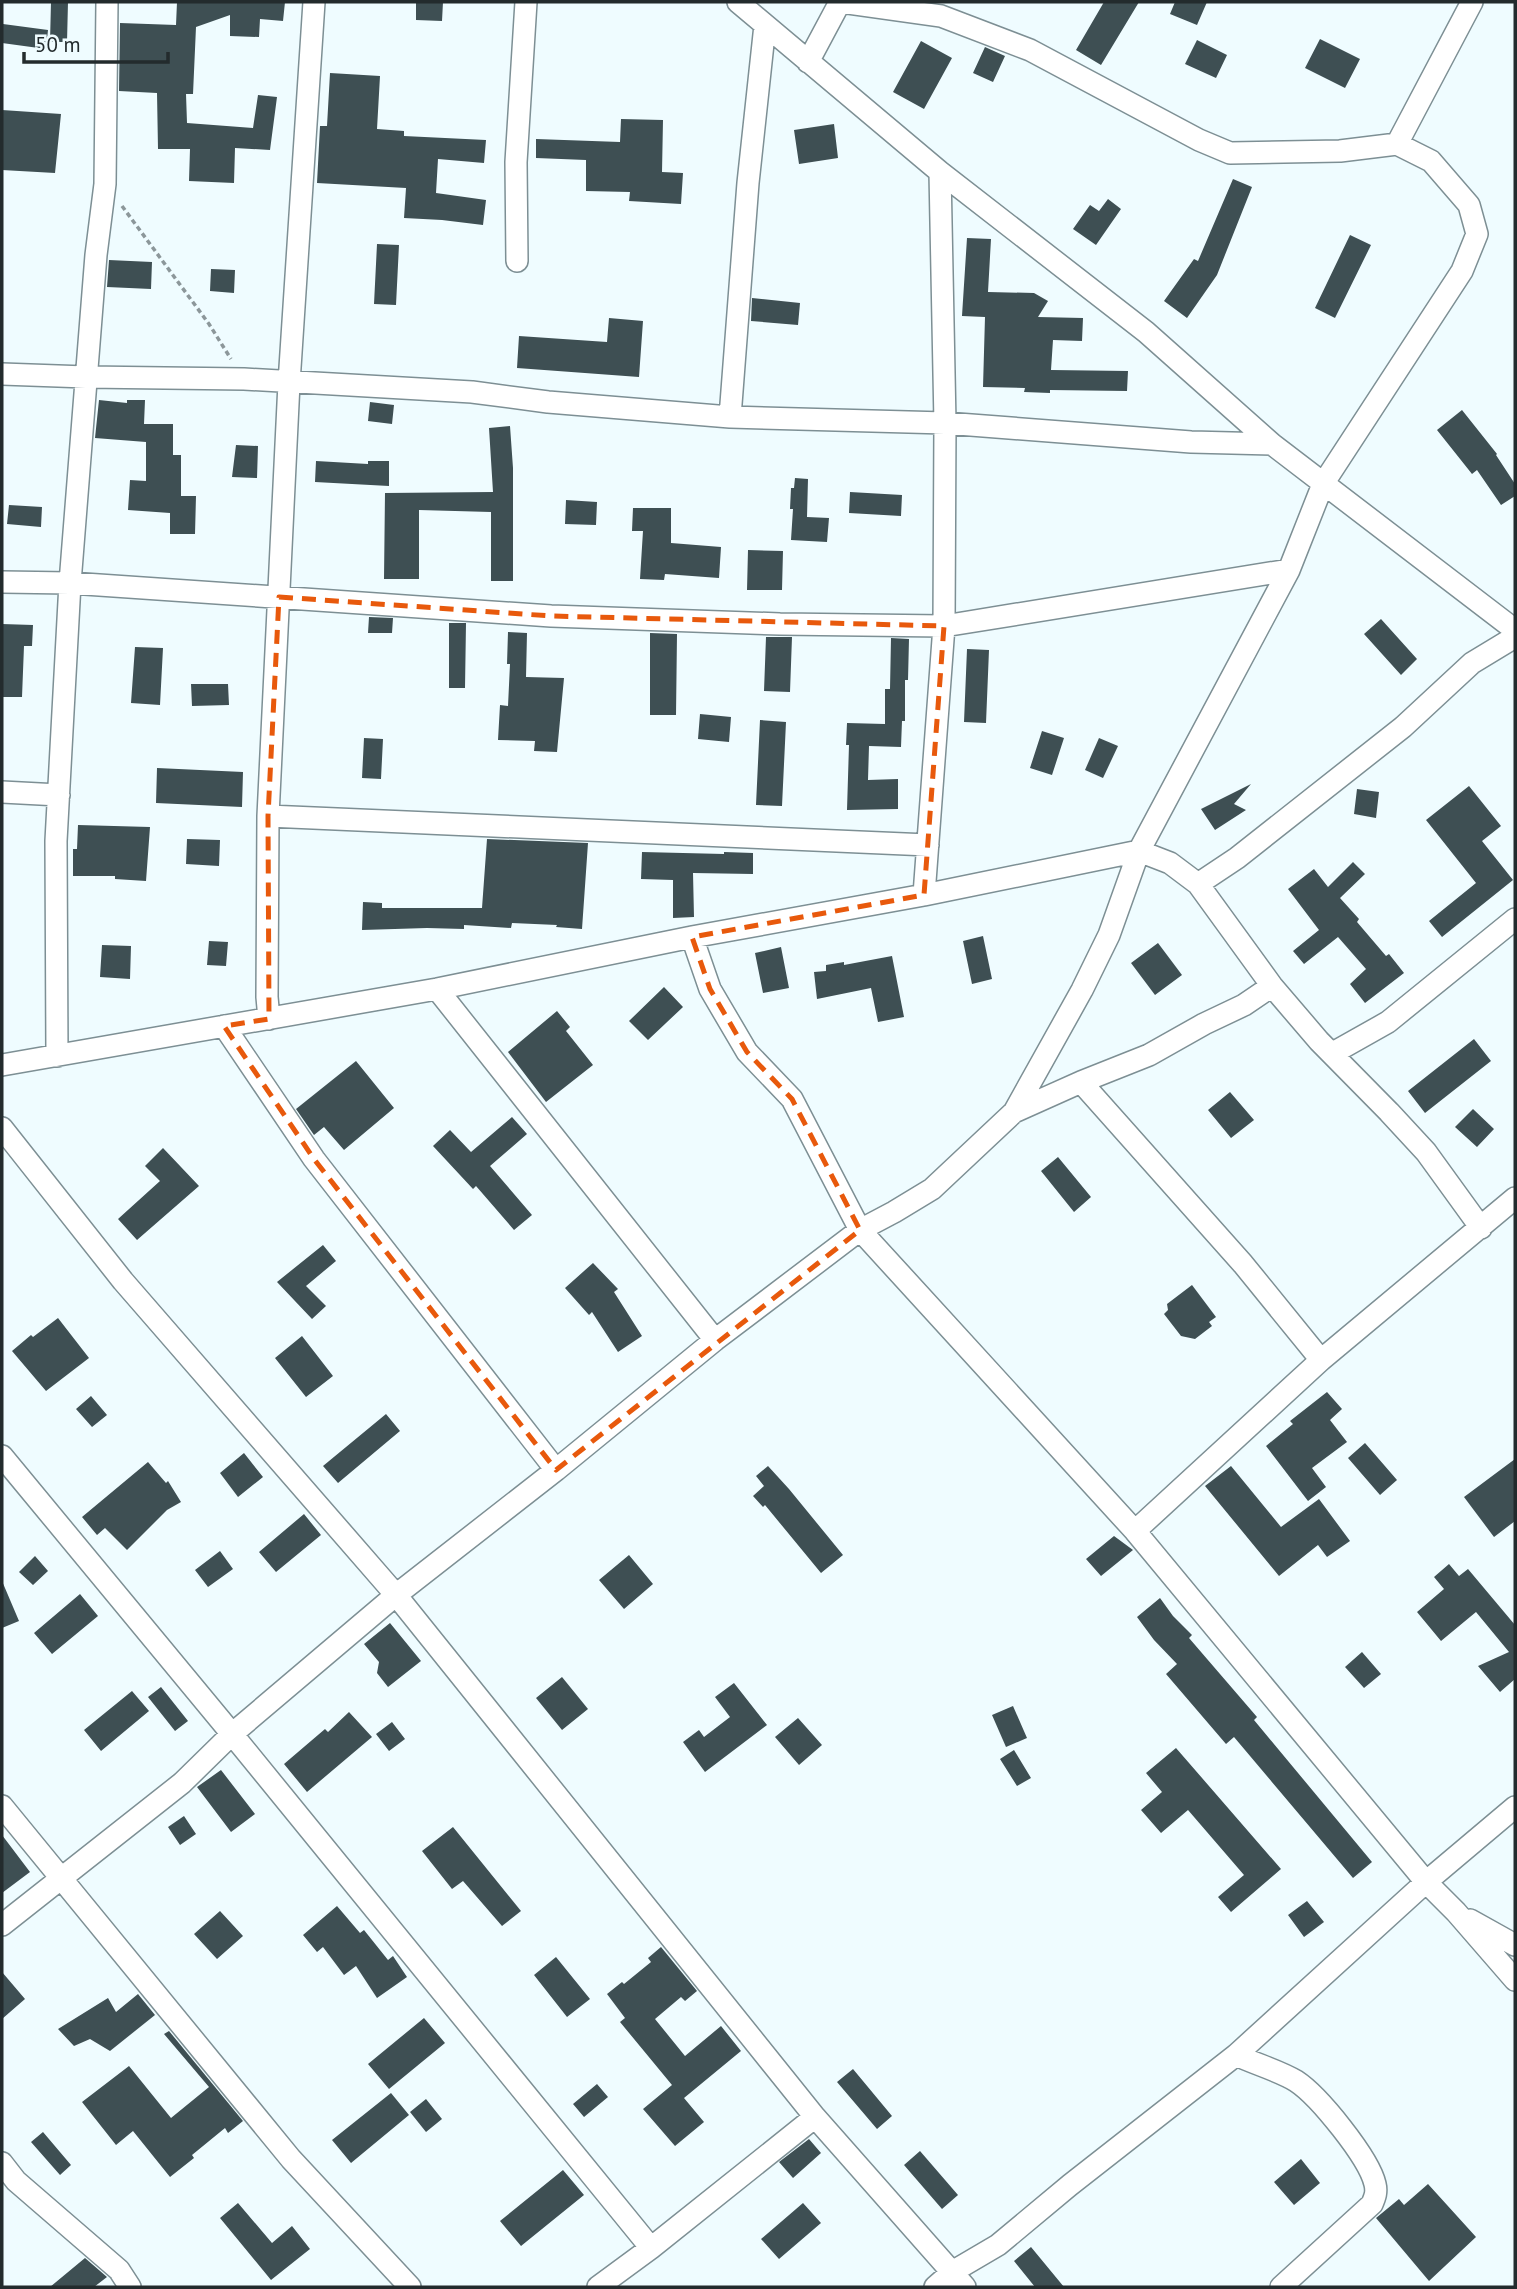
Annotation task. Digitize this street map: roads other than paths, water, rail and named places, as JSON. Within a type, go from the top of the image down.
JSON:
[{"type":"street","points":[[57,1056],[56,841],[70,583],[96,255],[105,184],[107,2]]},
{"type":"street","points":[[269,1018],[268,816],[289,383],[314,2]]},
{"type":"street","points":[[517,261],[516,162],[526,2]]},
{"type":"street","points":[[738,2],[940,172],[1146,332],[1272,444],[1515,630]]},
{"type":"street","points":[[2,1925],[182,1783],[232,1734],[396,1595],[556,1470],[715,1340],[860,1230],[932,1189],[1014,1112],[1062,1027],[1103,946],[1139,851],[1289,570],[1323,484],[1462,271],[1477,234],[1469,205],[1431,161],[1397,145],[1340,151],[1230,153],[1199,140],[1030,50],[941,16],[841,2],[808,62]]},
{"type":"street","points":[[1397,145],[1472,2]]},
{"type":"street","points":[[730,417],[748,183],[765,25]]},
{"type":"street","points":[[925,895],[944,626],[945,423],[940,172]]},
{"type":"street","points":[[2,374],[244,379],[472,392],[548,402],[730,417],[945,423],[1191,442],[1272,444]]},
{"type":"street","points":[[2,582],[70,583],[551,616],[780,624],[944,626],[1289,570]]},
{"type":"street","points":[[1198,884],[1247,850],[1403,727],[1472,663],[1515,637]]},
{"type":"street","points":[[2,792],[59,794]]},
{"type":"street","points":[[268,816],[928,845]]},
{"type":"street","points":[[2,1065],[437,989],[1139,851],[1170,863],[1198,884],[1272,986],[1319,1041],[1426,1152],[1481,1228]]},
{"type":"street","points":[[1333,1053],[1388,1022],[1515,919]]},
{"type":"street","points":[[692,937],[710,989],[747,1052],[792,1099],[860,1230],[1135,1531],[1426,1882],[1515,1980]]},
{"type":"street","points":[[1014,1112],[1149,1055],[1203,1024],[1244,1005],[1272,986]]},
{"type":"street","points":[[437,989],[715,1340]]},
{"type":"street","points":[[223,1027],[314,1159],[556,1470]]},
{"type":"street","points":[[1081,1082],[1243,1264],[1321,1360]]},
{"type":"street","points":[[2,1128],[123,1281],[396,1595],[815,2117],[959,2279]]},
{"type":"street","points":[[1135,1531],[1321,1360],[1515,1198]]},
{"type":"street","points":[[2,1456],[651,2248]]},
{"type":"street","points":[[2,1806],[291,2159],[410,2287]]},
{"type":"street","points":[[935,2287],[959,2279],[1070,2185],[1236,2056],[1426,1882],[1515,1807]]},
{"type":"street","points":[[1456,1912],[1515,1945]]},
{"type":"street","points":[[1236,2056],[1296,2081],[1319,2101],[1351,2141],[1371,2172],[1377,2193],[1372,2204],[1281,2287]]},
{"type":"street","points":[[598,2287],[815,2117]]},
{"type":"street","points":[[2,2163],[16,2181],[119,2270],[130,2287]]}]
